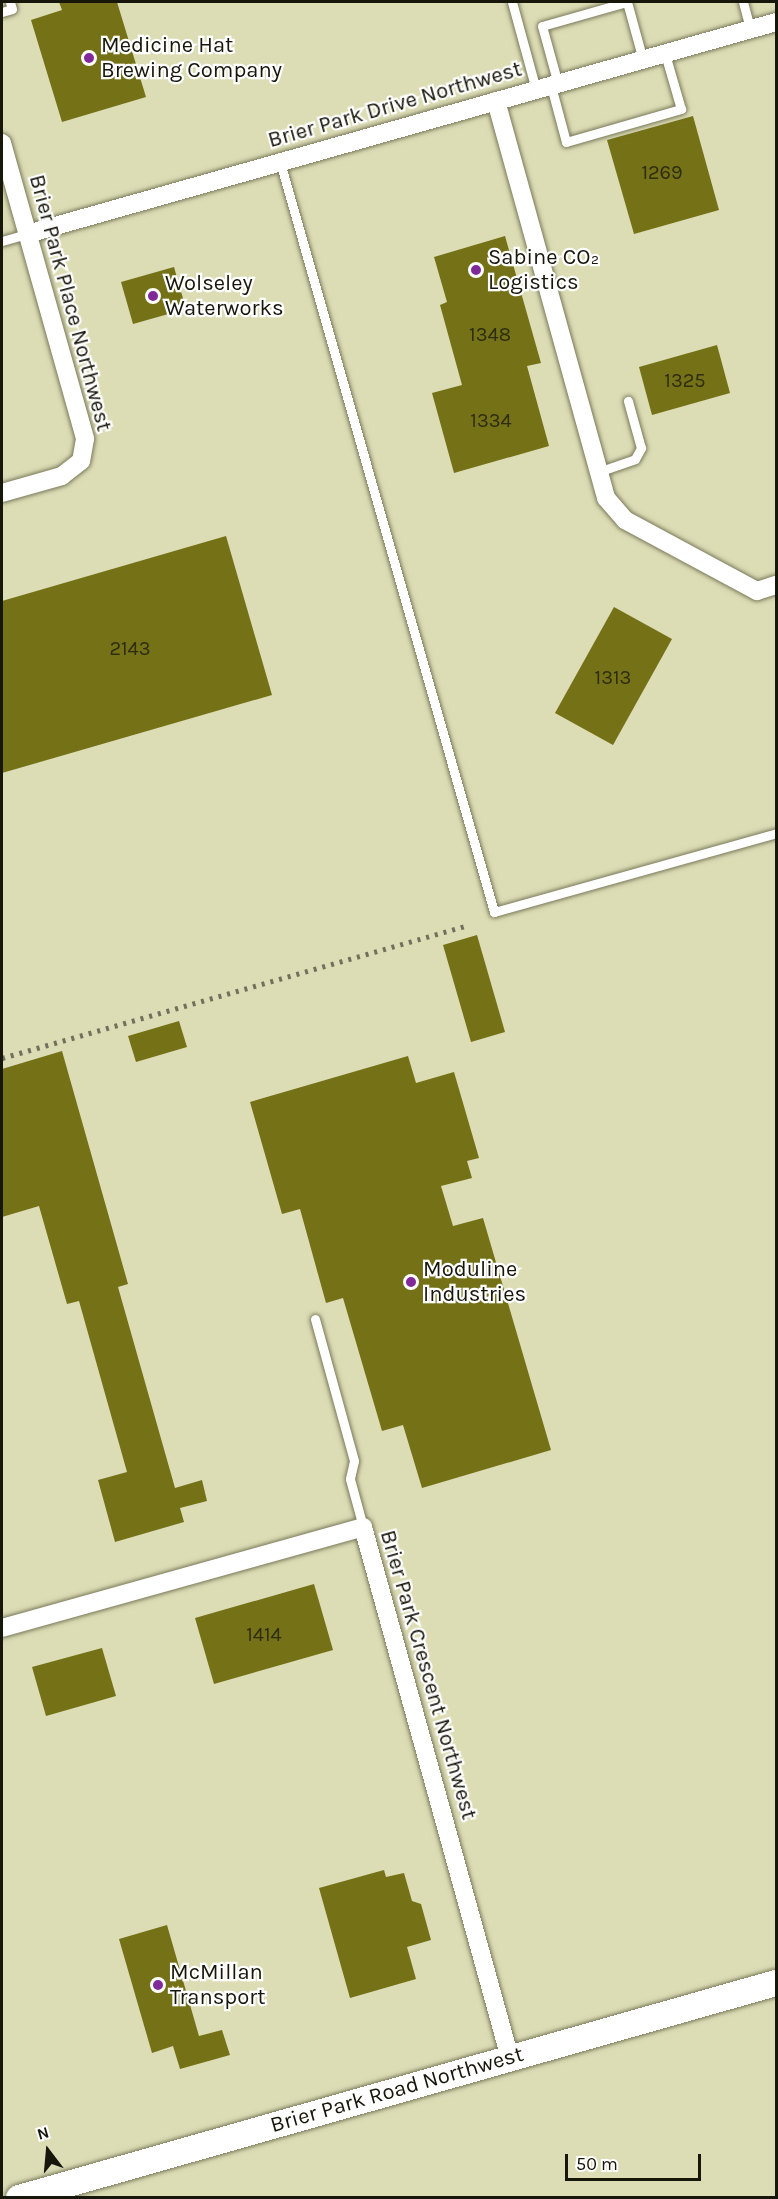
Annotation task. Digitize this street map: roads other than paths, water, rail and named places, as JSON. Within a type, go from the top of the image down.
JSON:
[{"type":"street","name":"Brier Park Drive Northwest","points":[[27,234],[777,22]]},
{"type":"street","points":[[496,101],[606,498],[625,520],[757,591],[777,585]]},
{"type":"street","name":"Brier Park Place Northwest","points":[[2,143],[85,439],[81,461],[62,476],[2,493]]},
{"type":"street","name":"Brier Park Crescent Northwest","points":[[2,1628],[363,1527],[510,2058]]},
{"type":"street","name":"Brier Park Road Northwest","points":[[18,2198],[777,1983]]},
{"type":"lane","points":[[2,12],[12,9],[10,2]]},
{"type":"lane","points":[[512,2],[549,87],[566,142],[681,109],[665,54]]},
{"type":"lane","points":[[549,87],[542,26],[627,2],[644,60]]},
{"type":"lane","points":[[742,2],[750,30]]},
{"type":"lane","points":[[280,162],[494,912],[777,833]]},
{"type":"lane","points":[[2,241],[27,234]]},
{"type":"lane","points":[[598,472],[635,459],[641,448],[628,401]]},
{"type":"lane","points":[[315,1319],[354,1461],[350,1479],[363,1527]]},
{"type":"railway","points":[[2,1058],[466,926]]},
{"type":"place","name":"Medicine Hat Brewing Company","points":[[89,58]]},
{"type":"place","name":"Sabine CO₂ Logistics","points":[[476,270]]},
{"type":"place","name":"Wolseley Waterworks","points":[[153,296]]},
{"type":"place","name":"Moduline Industries","points":[[411,1282]]},
{"type":"place","name":"McMillan Transport","points":[[158,1985]]}]
